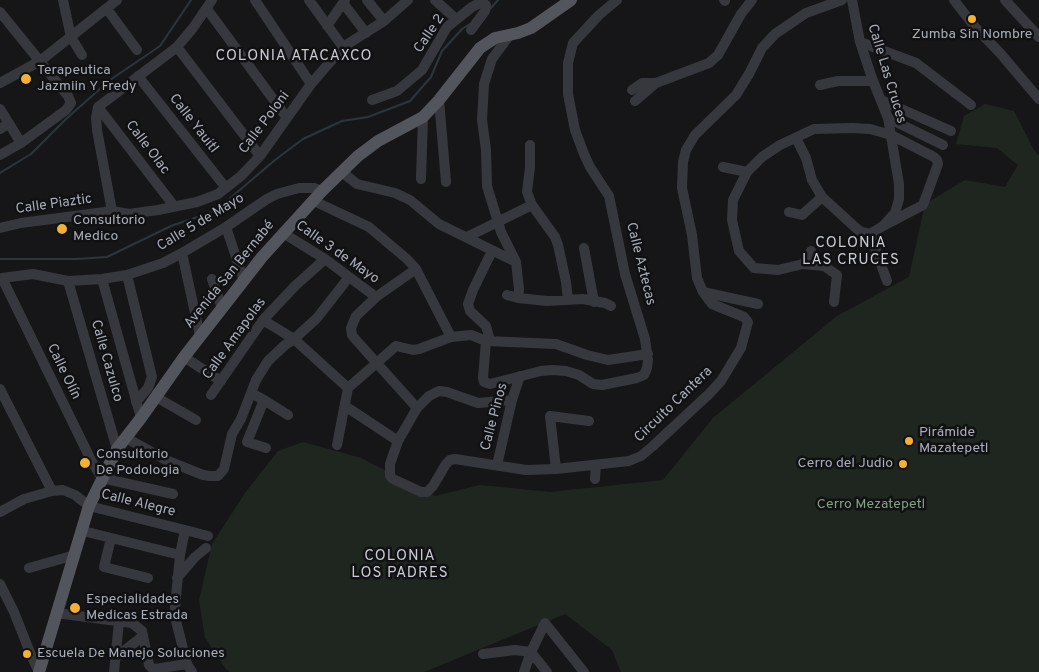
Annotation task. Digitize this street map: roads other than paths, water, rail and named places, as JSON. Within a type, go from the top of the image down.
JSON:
[{"type":"main road","name":"Avenida San Bernabé","points":[[39,672],[89,506],[102,478],[117,449],[222,308],[283,232],[358,156],[378,141],[423,117],[439,100],[475,53],[490,41],[509,36],[539,24],[571,0]]},
{"type":"street","points":[[63,0],[71,37],[82,55]]},
{"type":"street","points":[[0,83],[40,61],[118,0]]},
{"type":"street","points":[[255,0],[312,84]]},
{"type":"street","points":[[310,0],[343,47]]},
{"type":"street","points":[[367,0],[384,21]]},
{"type":"street","name":"Calle Poloni","points":[[112,211],[129,214],[174,206],[207,199],[226,188],[260,156],[312,84],[343,47],[384,21],[407,0]]},
{"type":"street","points":[[435,0],[456,19]]},
{"type":"street","name":"Calle Aztecas","points":[[618,0],[599,15],[573,43],[568,63],[568,94],[575,130],[590,167],[609,196],[625,274],[648,354]]},
{"type":"street","points":[[634,96],[656,83],[709,63],[718,55],[741,14],[752,0]]},
{"type":"street","points":[[758,304],[703,292],[697,278],[692,235],[682,188],[683,162],[686,150],[695,135],[736,95],[762,48],[775,34],[806,13],[842,0]]},
{"type":"street","name":"Calle Las Cruces","points":[[852,0],[860,42],[888,118],[899,184],[899,199],[895,213],[883,226],[870,234]]},
{"type":"street","points":[[954,0],[974,26],[1039,99]]},
{"type":"street","points":[[1005,0],[1037,32]]},
{"type":"street","points":[[327,26],[344,2],[366,33]]},
{"type":"street","name":"Calle 2","points":[[372,100],[397,92],[422,70],[447,28],[472,7],[482,2],[486,5],[482,15],[472,28]]},
{"type":"street","points":[[112,211],[97,130],[96,118],[98,107],[176,47],[194,28],[210,4],[287,118]]},
{"type":"street","points":[[107,8],[137,50]]},
{"type":"street","points":[[0,12],[70,99],[70,106],[21,143],[0,154]]},
{"type":"street","points":[[509,36],[492,59],[484,84],[482,120],[486,150],[487,186],[497,221],[516,262],[519,288],[512,297],[547,300],[583,299],[611,306]]},
{"type":"street","points":[[860,42],[916,63],[971,105]]},
{"type":"street","points":[[176,47],[260,156]]},
{"type":"street","name":"Calle Yauitl","points":[[138,76],[226,188]]},
{"type":"street","points":[[820,85],[838,81],[873,81]]},
{"type":"street","points":[[439,100],[446,182]]},
{"type":"street","points":[[881,100],[951,131]]},
{"type":"street","name":"Calle Olac","points":[[98,107],[174,206]]},
{"type":"street","points":[[0,109],[4,126],[21,143]]},
{"type":"street","points":[[421,180],[423,117]]},
{"type":"street","points":[[888,118],[943,145]]},
{"type":"street","points":[[834,302],[837,275],[824,266],[803,264],[778,270],[754,268],[739,251],[732,220],[733,200],[747,172],[771,150],[814,129],[870,129],[891,135],[934,157],[938,164],[923,205],[883,226]]},
{"type":"street","points":[[796,138],[806,158],[812,180],[822,197],[861,232],[870,234],[887,281]]},
{"type":"street","points":[[530,146],[527,192],[532,205],[555,237],[566,282],[568,300]]},
{"type":"street","points":[[723,167],[747,172]]},
{"type":"street","points":[[342,172],[357,184],[395,193],[410,200],[439,224],[516,262]]},
{"type":"street","name":"Calle 5 de Mayo","points":[[2,278],[33,274],[68,281],[127,275],[162,263],[182,253],[226,228],[266,199],[299,188],[314,188],[318,196],[369,227],[407,259],[416,269],[451,337]]},
{"type":"street","points":[[789,212],[802,215],[822,197]]},
{"type":"street","points":[[466,237],[532,205]]},
{"type":"street","name":"Calle Piaztic","points":[[0,228],[21,223],[112,211]]},
{"type":"street","points":[[226,228],[244,281]]},
{"type":"street","name":"Calle 3 de Mayo","points":[[283,232],[325,258],[376,297]]},
{"type":"street","points":[[584,248],[594,302]]},
{"type":"street","points":[[337,445],[348,388],[396,346],[413,350],[451,337],[471,335],[488,341],[505,343],[556,344],[608,360],[648,354],[647,368],[644,375],[602,385],[593,384],[579,375],[566,371],[541,370],[490,384],[484,382],[488,341],[486,326],[470,311],[468,304],[492,251]]},
{"type":"street","points":[[803,264],[811,251]]},
{"type":"street","points":[[182,253],[200,336]]},
{"type":"street","name":"Calle Amapolas","points":[[212,395],[263,320],[325,258]]},
{"type":"street","points":[[416,269],[376,297],[356,316],[352,324],[352,335],[417,408]]},
{"type":"street","points":[[127,275],[152,378],[148,388],[136,402]]},
{"type":"street","points":[[126,438],[168,461],[203,475],[215,476],[223,472],[232,434],[241,419],[256,380],[268,361],[316,318],[349,277]]},
{"type":"street","name":"Calle Olín","points":[[2,278],[92,462],[102,478]]},
{"type":"street","points":[[102,279],[141,418]]},
{"type":"street","points":[[212,279],[222,308]]},
{"type":"street","name":"Calle Cazulco","points":[[68,281],[117,449]]},
{"type":"street","name":"Circuito Cantera","points":[[398,441],[389,472],[393,480],[421,492],[427,492],[434,486],[450,460],[462,458],[526,470],[619,463],[641,456],[709,394],[730,367],[741,348],[748,322],[744,317],[712,304],[703,292]]},
{"type":"street","points":[[263,320],[294,339],[348,388]]},
{"type":"street","points":[[184,357],[221,381]]},
{"type":"street","name":"Calle Pinos","points":[[497,465],[512,400],[520,376]]},
{"type":"street","points":[[0,389],[4,408],[52,491],[24,499],[0,512]]},
{"type":"street","points":[[345,406],[398,441],[417,408],[429,396],[439,391],[478,403],[512,400]]},
{"type":"street","points":[[251,393],[288,415]]},
{"type":"street","points":[[156,397],[196,420]]},
{"type":"street","points":[[259,449],[247,439],[264,400]]},
{"type":"street","points":[[556,469],[550,416],[589,421]]},
{"type":"street","points":[[595,479],[596,465]]},
{"type":"street","points":[[102,478],[173,494]]},
{"type":"street","name":"Calle Alegre","points":[[52,491],[64,490],[89,506],[185,530],[180,555],[175,602],[176,621],[191,670]]},
{"type":"street","points":[[185,530],[208,536]]},
{"type":"street","points":[[82,531],[180,555]]},
{"type":"street","points":[[111,538],[104,567],[148,578]]},
{"type":"street","points":[[177,578],[194,557],[206,548]]},
{"type":"street","points":[[29,568],[75,555]]},
{"type":"street","points":[[0,584],[39,672]]},
{"type":"street","points":[[56,613],[132,623],[139,627],[143,636],[149,665],[152,668],[191,670]]},
{"type":"street","points":[[114,672],[118,622]]},
{"type":"street","points":[[524,672],[545,623],[584,672]]},
{"type":"street","points":[[115,658],[143,636]]},
{"type":"street","points":[[483,654],[515,650],[531,652],[547,672]]},
{"type":"waterway","points":[[0,173],[31,154],[66,119],[110,80],[160,46],[191,0]]},
{"type":"waterway","points":[[490,9],[498,0]]},
{"type":"waterway","points":[[0,259],[107,257],[171,226],[215,211],[303,139],[342,121],[368,117],[410,101],[431,77],[442,51],[462,29],[470,24]]},
{"type":"place","name":"Zumba Sin Nombre","points":[[972,19]]},
{"type":"place","name":"Terapeutica Jazmiin Y Fredy","points":[[26,79]]},
{"type":"place","name":"Consultorio Medico","points":[[62,229]]},
{"type":"place","name":"Pirámide Mazatepetl","points":[[909,441]]},
{"type":"place","name":"Consultorio De Podologia","points":[[85,463]]},
{"type":"place","name":"Cerro del Judio","points":[[903,464]]},
{"type":"place","name":"Especialidades Medicas Estrada","points":[[75,608]]},
{"type":"place","name":"Escuela De Manejo Soluciones","points":[[27,654]]},
{"type":"district","name":"COLONIA ATACAXCO","points":[[294,57]]},
{"type":"district","name":"COLONIA LAS CRUCES","points":[[851,252]]},
{"type":"district","name":"COLONIA LOS PADRES","points":[[400,566]]},
{"type":"park label","name":"Cerro Mezatepetl","points":[[871,505]]}]
